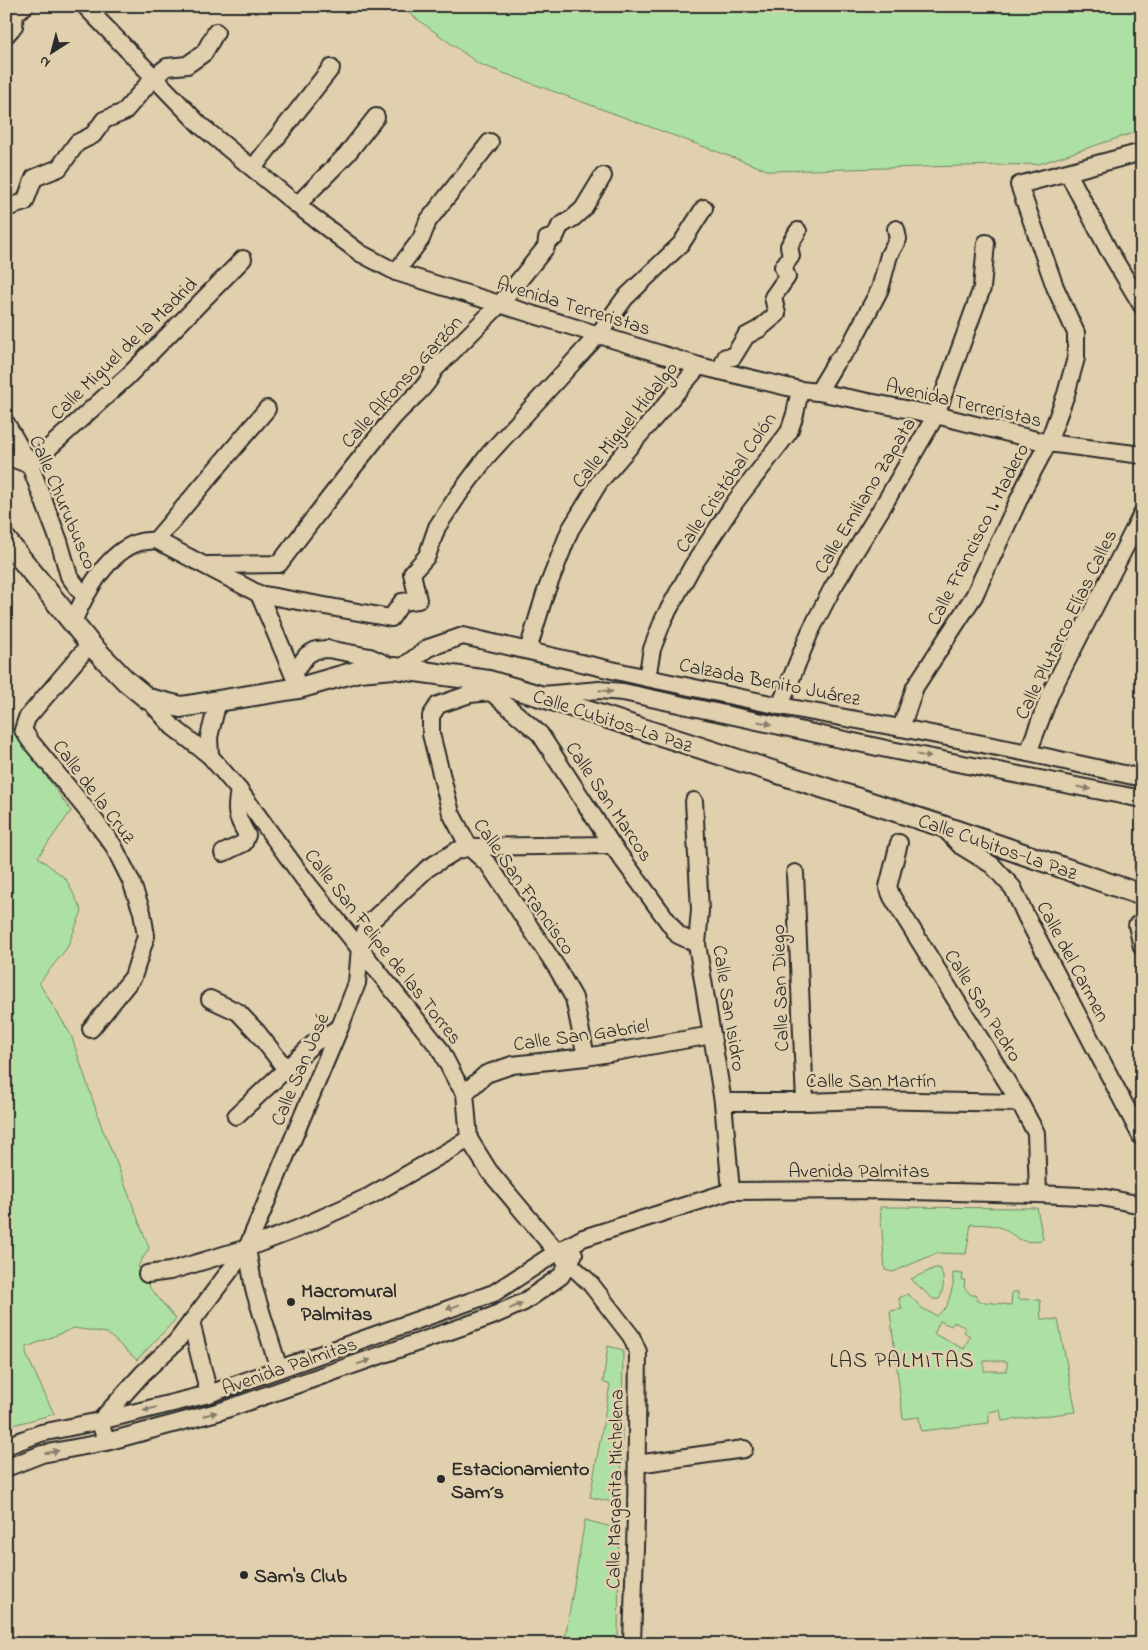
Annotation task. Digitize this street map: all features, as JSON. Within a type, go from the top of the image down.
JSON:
[{"type":"main road","name":"Calle Cubitos-La Paz","points":[[6,540],[90,644],[126,682],[148,699],[181,707],[218,701],[296,681],[359,671],[397,669],[490,686],[540,696],[942,826],[1142,895]]},
{"type":"street","points":[[6,35],[14,26],[15,13],[25,6]]},
{"type":"street","name":"Avenida Terreristas","points":[[85,6],[200,125],[360,253],[396,272],[699,366],[800,390],[936,416],[1048,443],[1142,455]]},
{"type":"street","points":[[6,208],[25,202],[34,178],[59,168],[77,143],[93,135],[104,120],[124,112],[154,77],[168,67],[187,65],[204,53],[216,32]]},
{"type":"street","points":[[253,168],[331,68]]},
{"type":"street","points":[[297,204],[347,154],[376,117]]},
{"type":"street","points":[[396,272],[421,239],[428,221],[490,142]]},
{"type":"street","points":[[1142,152],[1068,173],[1108,249],[1142,306]]},
{"type":"street","name":"Calle Francisco I. Madero","points":[[901,728],[915,687],[974,596],[1026,484],[1048,443],[1066,394],[1076,358],[1076,332],[1055,287],[1019,185],[1068,173]]},
{"type":"street","name":"Calle Alfonso Garzón","points":[[206,565],[279,564],[394,417],[430,380],[434,370],[500,304],[546,247],[547,239],[555,237],[560,226],[583,209],[603,176]]},
{"type":"street","points":[[73,622],[84,596],[101,571],[122,552],[139,542],[156,540],[259,594],[390,618],[402,602],[418,600],[412,573],[427,556],[437,528],[489,454],[598,335],[625,298],[681,244],[704,208]]},
{"type":"street","points":[[818,392],[836,362],[850,346],[880,289],[889,255],[898,239],[896,230]]},
{"type":"street","points":[[720,371],[726,357],[733,357],[746,336],[759,329],[776,314],[773,297],[787,278],[783,268],[791,256],[790,246],[798,231]]},
{"type":"street","name":"Calle Emiliano Zapata","points":[[780,706],[810,632],[832,589],[936,416],[982,288],[986,243]]},
{"type":"street","name":"Calle Miguel de la Madrid","points":[[30,466],[128,376],[243,259]]},
{"type":"street","name":"Calle Miguel Hidalgo","points":[[528,650],[545,594],[570,530],[600,481],[699,366]]},
{"type":"street","name":"Calle Cristóbal Colón","points":[[647,678],[652,649],[664,618],[692,567],[735,502],[789,432],[800,390]]},
{"type":"street","points":[[156,540],[266,408]]},
{"type":"street","name":"Calle Churubusco","points":[[6,423],[30,466],[59,541],[69,576],[84,596]]},
{"type":"street","points":[[6,456],[30,466]]},
{"type":"street","name":"Calle Plutarco Elías Calles","points":[[1028,753],[1051,692],[1142,514]]},
{"type":"street","points":[[259,594],[296,681]]},
{"type":"street","name":"Calzada Benito Juárez","points":[[397,669],[428,648],[463,636],[780,706],[901,728],[1138,776]]},
{"type":"street","name":"Calle de la Cruz","points":[[90,644],[27,718],[23,730],[113,845],[131,881],[142,912],[146,936],[133,977],[91,1029]]},
{"type":"street","points":[[296,681],[307,655],[316,650],[328,649],[370,657],[397,669]]},
{"type":"street","name":"Calle San Marcos","points":[[490,686],[540,734],[612,845],[678,935],[697,944]]},
{"type":"street","name":"Calle San Francisco","points":[[490,686],[438,706],[431,716],[431,734],[451,813],[469,847],[488,865],[557,968],[574,998],[586,1057]]},
{"type":"street","points":[[540,696],[599,690],[623,692],[890,750],[1142,799]]},
{"type":"street","name":"Calle San Felipe de las Torres","points":[[148,699],[173,727],[210,756],[239,790],[304,879],[440,1048],[456,1080],[465,1093],[469,1139],[489,1171],[563,1258],[590,1283],[631,1336]]},
{"type":"street","points":[[210,756],[209,737],[218,701]]},
{"type":"street","points":[[1138,776],[1142,760]]},
{"type":"street","points":[[223,853],[244,843],[247,835],[238,820],[236,808],[239,790]]},
{"type":"street","name":"Calle San Isidro","points":[[694,801],[700,910],[697,944],[723,1102],[730,1191]]},
{"type":"street","name":"Calle del Carmen","points":[[942,826],[961,846],[992,864],[1013,888],[1142,1138]]},
{"type":"street","name":"Calle San Pedro","points":[[899,843],[888,887],[892,897],[1020,1103],[1036,1133],[1038,1194]]},
{"type":"street","name":"Calle San José","points":[[100,1421],[143,1373],[176,1342],[247,1248],[357,983],[360,947],[368,924],[428,868],[456,851],[469,847],[612,845]]},
{"type":"street","name":"Calle San Diego","points":[[795,873],[805,1102]]},
{"type":"street","points":[[1137,925],[1142,947]]},
{"type":"street","points":[[210,999],[238,1012],[257,1032],[286,1069]]},
{"type":"street","points":[[236,1116],[314,1043],[340,1027]]},
{"type":"street","name":"Calle San Gabriel","points":[[465,1093],[486,1074],[512,1065],[586,1057],[712,1035]]},
{"type":"street","name":"Calle San Martín","points":[[723,1102],[866,1100],[1020,1103]]},
{"type":"street","points":[[147,1274],[170,1272],[247,1248],[297,1229],[370,1196],[469,1139]]},
{"type":"street","name":"Avenida Palmitas","points":[[6,1446],[41,1433],[100,1421],[209,1394],[278,1370],[494,1293],[563,1258],[583,1238],[730,1191],[868,1190],[1038,1194],[1101,1197],[1142,1205]]},
{"type":"street","points":[[247,1248],[254,1289],[278,1370]]},
{"type":"street","name":"Avenida Palmitas","points":[[6,1468],[42,1454],[106,1442],[221,1411],[490,1317],[524,1302],[561,1276],[563,1258]]},
{"type":"street","points":[[191,1322],[209,1394]]},
{"type":"street","name":"Calle Margarita Michelena","points":[[631,1336],[638,1352],[632,1644]]},
{"type":"street","points":[[100,1421],[106,1442]]},
{"type":"street","points":[[637,1464],[744,1449]]},
{"type":"green space","points":[[399,6],[1142,6],[1142,130],[1039,164],[770,171],[479,64]]},
{"type":"green space","points":[[11,727],[71,811],[38,857],[66,879],[82,911],[67,948],[39,983],[71,1035],[102,1128],[149,1248],[138,1266],[150,1288],[176,1319],[137,1360],[107,1333],[74,1328],[27,1347],[26,1354],[54,1414],[6,1427],[6,731]]},
{"type":"green space","points":[[880,1207],[1037,1208],[1043,1239],[1029,1242],[1024,1241],[999,1227],[971,1224],[966,1254],[937,1253],[893,1272],[885,1270]]},
{"type":"green space","points":[[935,1268],[940,1268],[942,1272],[943,1288],[939,1299],[933,1299],[911,1279]]},
{"type":"green space","points":[[953,1273],[963,1274],[962,1280],[965,1280],[964,1287],[971,1295],[976,1295],[977,1301],[1011,1305],[1012,1292],[1018,1292],[1018,1299],[1040,1300],[1041,1319],[1058,1320],[1076,1412],[1002,1421],[1000,1410],[989,1412],[989,1423],[921,1431],[919,1417],[903,1419],[890,1311],[902,1309],[899,1298],[908,1294],[923,1309],[937,1316],[947,1306],[953,1285]],"holes":[[[940,1321],[951,1326],[954,1322],[966,1328],[964,1332],[970,1336],[964,1349],[934,1334]],[[984,1361],[1007,1361],[1007,1371],[984,1371]]]},
{"type":"green space","points":[[608,1346],[623,1350],[621,1504],[590,1497],[610,1385],[603,1382]]},
{"type":"green space","points":[[585,1520],[619,1529],[618,1644],[564,1644]]},
{"type":"place","name":"Macromural Palmitas","points":[[291,1302]]},
{"type":"place","name":"Estacionamiento Sam´s","points":[[441,1479]]},
{"type":"place","name":"Sam's Club","points":[[244,1575]]},
{"type":"district","name":"LAS PALMITAS","points":[[902,1359]]}]
